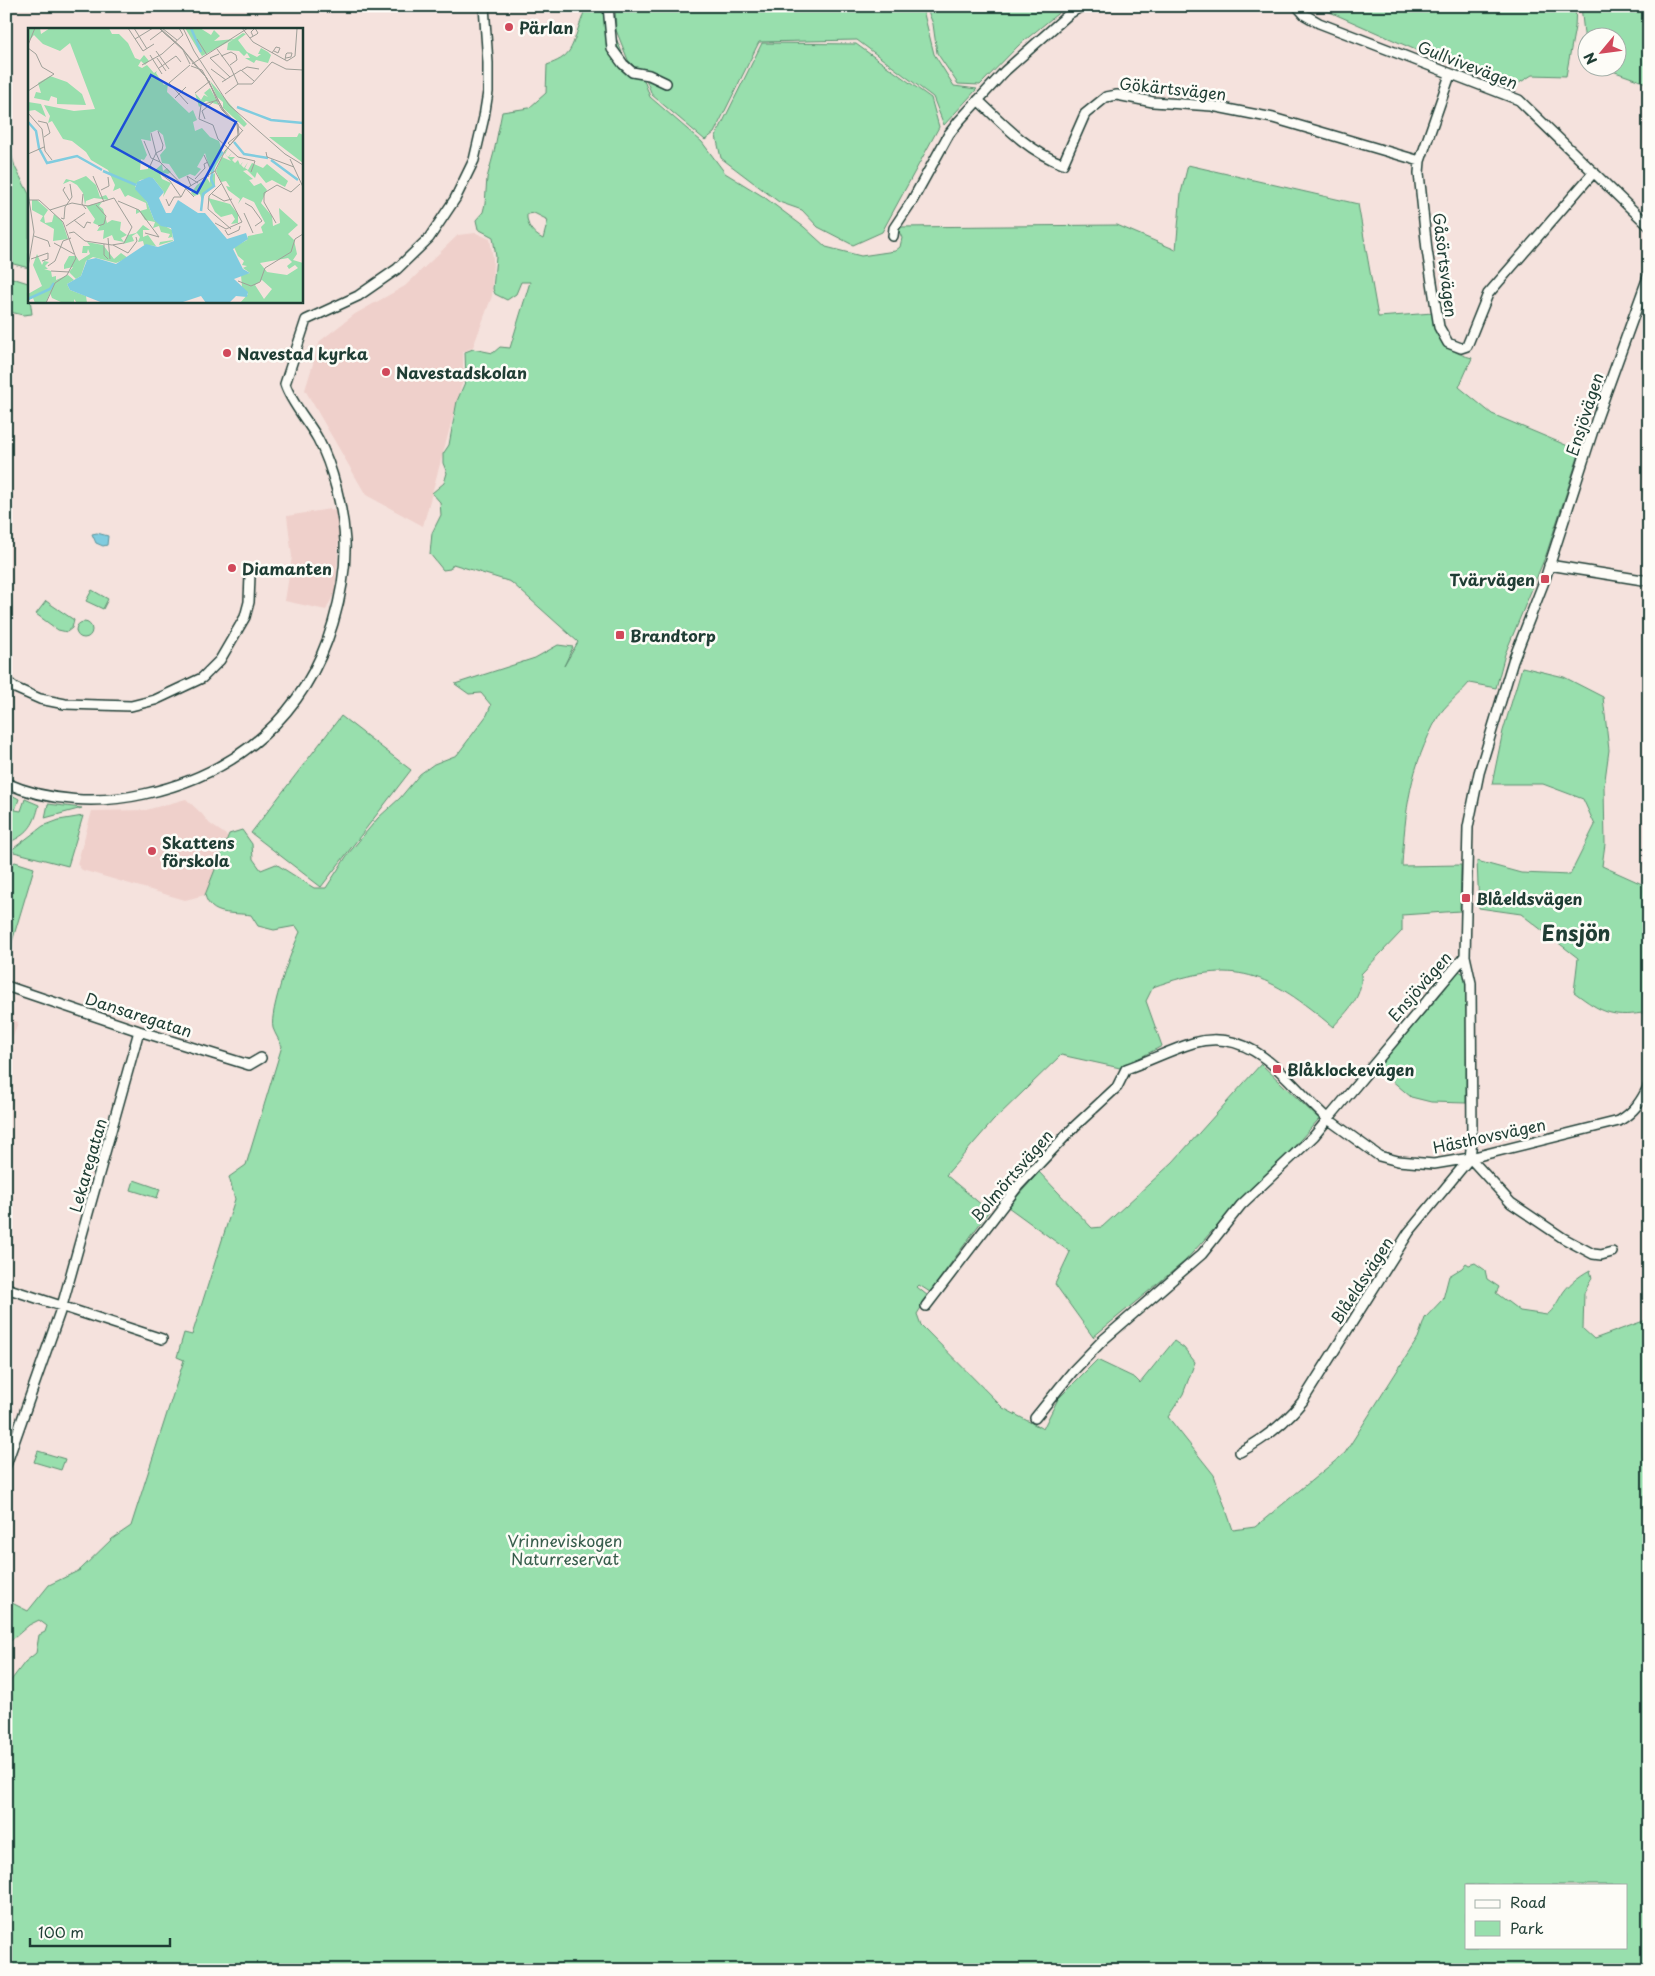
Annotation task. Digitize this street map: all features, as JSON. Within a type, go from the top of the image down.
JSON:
[{"type":"street","points":[[6,782],[52,796],[91,800],[128,798],[177,784],[216,768],[256,744],[282,717],[310,681],[327,642],[342,587],[344,563],[343,522],[337,493],[319,441],[286,386],[306,320],[358,296],[402,265],[429,238],[466,179],[480,143],[488,92],[484,6]]},
{"type":"street","points":[[608,6],[612,49],[623,64],[632,72],[650,75],[666,83]]},
{"type":"street","points":[[893,236],[894,228],[912,201],[949,134],[978,100],[1025,53],[1068,14],[1082,6]]},
{"type":"street","name":"Gullvivevägen","points":[[1297,6],[1305,15],[1319,24],[1519,100],[1649,226]]},
{"type":"street","name":"Gåsörtsvägen","points":[[1450,75],[1420,161],[1427,250],[1439,327],[1448,343],[1461,348],[1467,346],[1488,294],[1594,172]]},
{"type":"street","name":"Gökärtsvägen","points":[[978,100],[1011,132],[1036,152],[1063,164],[1085,114],[1106,97],[1117,95],[1153,102],[1212,106],[1273,118],[1420,161]]},
{"type":"street","name":"Ensjövägen","points":[[1328,1119],[1465,956],[1468,827],[1472,804],[1513,661],[1549,565],[1597,418],[1649,274]]},
{"type":"street","points":[[1549,565],[1649,581]]},
{"type":"street","points":[[6,682],[40,699],[81,706],[131,706],[155,700],[202,678],[220,660],[245,617],[249,602],[250,576]]},
{"type":"street","points":[[1465,956],[1470,977],[1472,1140],[1470,1158],[1512,1203],[1563,1238],[1593,1254],[1601,1255],[1612,1252]]},
{"type":"street","name":"Dansaregatan","points":[[6,986],[139,1031],[249,1065],[261,1058]]},
{"type":"street","name":"Lekaregatan","points":[[6,1465],[62,1306],[139,1031]]},
{"type":"street","name":"Bolmörtsvägen","points":[[926,1306],[1018,1186],[1074,1126],[1117,1087],[1126,1069],[1195,1042],[1230,1039],[1251,1048],[1266,1059],[1328,1119]]},
{"type":"street","name":"Hästhovsvägen","points":[[1328,1119],[1379,1156],[1398,1161],[1434,1164],[1470,1158],[1618,1121],[1638,1106],[1649,1085]]},
{"type":"street","points":[[1035,1418],[1073,1371],[1103,1340],[1202,1254],[1241,1205],[1314,1136],[1328,1119]]},
{"type":"street","name":"Blåeldsvägen","points":[[1240,1452],[1292,1415],[1409,1232],[1470,1158]]},
{"type":"street","points":[[6,1288],[162,1339]]},
{"type":"shaded area","name":"Navestadskolan","points":[[476,233],[490,239],[493,258],[492,296],[473,347],[463,352],[463,380],[423,526],[366,495],[305,390],[320,341],[355,314],[405,286],[458,235]]},
{"type":"shaded area","points":[[330,509],[336,511],[339,537],[335,592],[326,610],[285,601],[292,557],[287,516]]},
{"type":"shaded area","name":"Skattens förskola","points":[[186,799],[210,824],[229,837],[205,895],[185,900],[82,870],[77,864],[92,811],[146,810]]},
{"type":"shaded area","points":[[6,1018],[18,1022],[6,1058]]},
{"type":"green space","name":"Vrinneviskogen Naturreservat","points":[[585,6],[612,6],[613,31],[626,62],[644,80],[650,97],[702,142],[725,173],[764,197],[804,227],[826,247],[861,256],[895,251],[900,247],[902,238],[897,227],[1117,225],[1176,250],[1181,193],[1188,165],[1358,204],[1378,317],[1433,313],[1445,343],[1462,355],[1472,358],[1459,387],[1492,414],[1580,451],[1546,555],[1505,654],[1496,688],[1469,683],[1438,717],[1415,771],[1407,807],[1402,866],[1461,865],[1460,911],[1402,915],[1402,931],[1361,974],[1360,990],[1357,996],[1349,1009],[1333,1027],[1289,994],[1269,983],[1250,976],[1229,972],[1207,973],[1153,987],[1146,1001],[1162,1046],[1120,1068],[1061,1055],[993,1121],[946,1175],[989,1211],[930,1292],[919,1285],[917,1287],[928,1296],[917,1314],[921,1325],[1003,1408],[1043,1429],[1058,1399],[1097,1360],[1135,1378],[1140,1383],[1174,1341],[1184,1348],[1195,1362],[1183,1394],[1168,1417],[1214,1475],[1233,1530],[1255,1527],[1345,1453],[1418,1338],[1425,1318],[1443,1299],[1449,1276],[1462,1268],[1466,1263],[1469,1265],[1475,1263],[1485,1270],[1487,1279],[1499,1287],[1496,1293],[1520,1311],[1547,1315],[1570,1285],[1590,1270],[1592,1278],[1584,1293],[1583,1329],[1594,1339],[1649,1319],[1649,1970],[6,1970],[6,1687],[25,1662],[36,1653],[39,1635],[45,1632],[47,1626],[39,1620],[29,1625],[6,1645],[6,1600],[28,1611],[49,1585],[80,1570],[112,1539],[131,1526],[184,1360],[177,1357],[184,1333],[192,1335],[235,1199],[229,1177],[246,1165],[282,1046],[273,1028],[274,1008],[287,965],[300,932],[296,926],[274,930],[258,926],[251,915],[223,912],[212,907],[208,902],[205,895],[229,834],[242,830],[252,844],[253,859],[261,870],[276,864],[314,888],[326,888],[348,854],[378,818],[400,798],[420,774],[434,764],[457,755],[487,715],[491,705],[481,693],[469,694],[455,684],[535,658],[558,645],[573,647],[564,666],[578,642],[511,582],[453,564],[450,569],[443,570],[430,554],[432,533],[441,515],[440,502],[432,493],[444,483],[447,473],[443,463],[443,454],[449,445],[457,401],[466,380],[465,352],[473,349],[493,353],[500,347],[510,348],[530,282],[521,282],[516,294],[507,300],[495,294],[493,289],[496,257],[493,237],[478,229],[476,220],[483,212],[485,204],[487,178],[502,112],[529,108],[546,93],[547,65],[561,59],[568,52]],"holes":[[[534,213],[548,220],[543,239],[533,232],[529,225],[527,214]]]},
{"type":"green space","points":[[615,6],[922,6],[934,54],[954,86],[977,89],[944,125],[933,97],[857,40],[759,42],[714,133],[705,140],[652,95],[646,79],[628,60],[616,30]]},
{"type":"green space","points":[[926,6],[1069,6],[1019,45],[980,85],[958,84],[937,53],[933,24]]},
{"type":"green space","points":[[1322,6],[1576,6],[1575,27],[1566,76],[1532,75],[1519,83],[1506,81],[1434,58],[1323,9]]},
{"type":"green space","points":[[1581,6],[1649,6],[1649,84],[1628,77],[1628,28],[1583,28]]},
{"type":"green space","points":[[762,43],[856,44],[931,98],[939,127],[882,232],[853,245],[818,227],[802,210],[779,202],[721,158],[716,136]]},
{"type":"green space","points":[[8,143],[15,167],[28,192],[28,268],[6,262],[6,144]]},
{"type":"green space","points":[[6,276],[28,283],[28,302],[30,302],[32,314],[23,315],[6,311]]},
{"type":"green space","points":[[92,590],[108,599],[103,609],[86,601]]},
{"type":"green space","points":[[46,601],[74,620],[72,628],[67,632],[58,630],[36,614]]},
{"type":"green space","points":[[84,622],[92,630],[84,638],[76,630]]},
{"type":"green space","points":[[1522,667],[1564,677],[1603,697],[1609,750],[1604,787],[1605,844],[1602,866],[1642,884],[1649,883],[1649,1012],[1617,1014],[1601,1010],[1574,992],[1578,958],[1521,914],[1479,908],[1477,861],[1521,873],[1570,875],[1595,825],[1583,799],[1543,784],[1492,784],[1503,731]]},
{"type":"green space","points":[[341,716],[411,770],[321,887],[251,833]]},
{"type":"green space","points":[[6,792],[19,799],[15,810],[21,811],[25,799],[39,805],[27,831],[12,841],[6,832]]},
{"type":"green space","points":[[48,804],[82,808],[45,818]]},
{"type":"green space","points":[[83,816],[68,866],[10,851],[43,826],[59,820]]},
{"type":"green space","points":[[15,862],[34,868],[6,962],[6,867]]},
{"type":"green space","points":[[1459,971],[1467,976],[1466,1103],[1431,1102],[1411,1097],[1376,1067],[1436,1000]]},
{"type":"green space","points":[[1261,1064],[1319,1119],[1246,1200],[1212,1231],[1185,1261],[1093,1337],[1055,1284],[1070,1252],[1008,1207],[1039,1172],[1092,1228],[1102,1227],[1173,1162]]},
{"type":"green space","points":[[134,1180],[160,1189],[157,1198],[131,1190]]},
{"type":"green space","points":[[38,1451],[65,1459],[61,1470],[34,1462]]},
{"type":"water","points":[[97,533],[108,536],[107,545],[103,546],[96,543],[92,534]]},
{"type":"place","name":"Pärlan","points":[[509,27]]},
{"type":"place","name":"Navestad kyrka","points":[[227,353]]},
{"type":"place","name":"Navestadskolan","points":[[386,372]]},
{"type":"place","name":"Diamanten","points":[[232,568]]},
{"type":"place","name":"Tvärvägen","points":[[1545,579]]},
{"type":"place","name":"Brandtorp","points":[[620,635]]},
{"type":"place","name":"Skattens förskola","points":[[152,851]]},
{"type":"place","name":"Blåeldsvägen","points":[[1466,898]]},
{"type":"place","name":"Blåklockevägen","points":[[1277,1069]]},
{"type":"district","name":"Ensjön","points":[[1576,932]]}]
